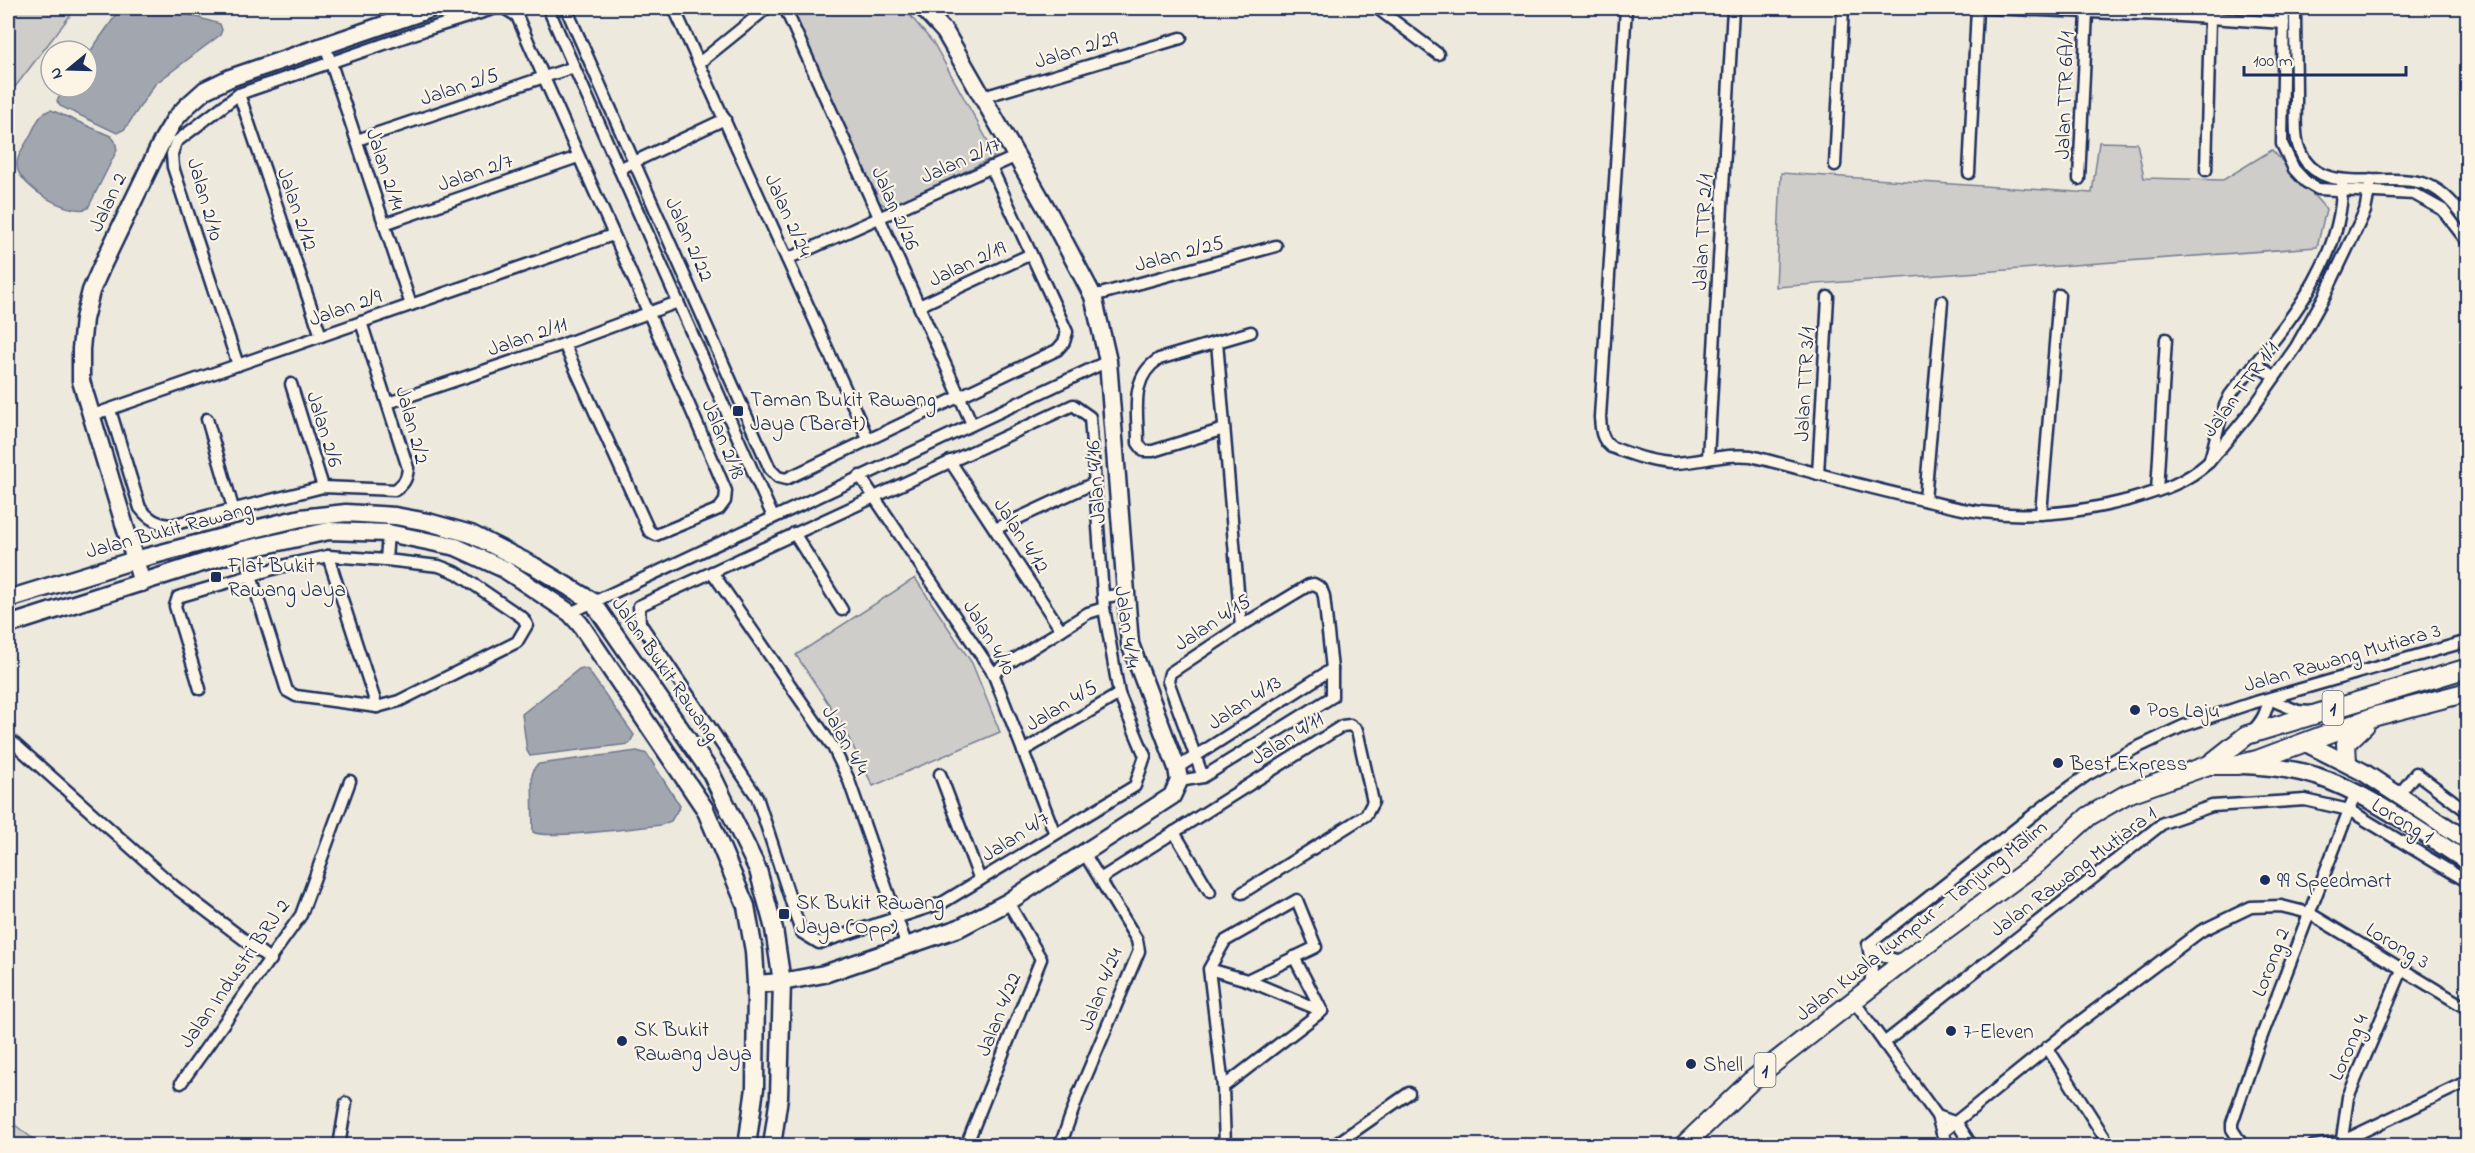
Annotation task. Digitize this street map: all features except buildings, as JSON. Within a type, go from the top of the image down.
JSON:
[{"type":"main road","name":"1","points":[[2234,758],[2247,735],[2468,668]]},
{"type":"main road","name":"1","points":[[2306,743],[2376,716],[2468,692]]},
{"type":"main road","points":[[2347,762],[2345,749],[2349,739],[2376,716]]},
{"type":"main road","points":[[2234,758],[2277,742],[2306,743]]},
{"type":"main road","name":"Jalan Kuala Lumpur - Tanjung Malim","points":[[1683,1146],[1751,1081],[1903,962],[2002,891],[2089,816],[2127,794],[2234,758]]},
{"type":"street","name":"Jalan 2","points":[[142,583],[81,381],[84,319],[91,291],[138,188],[175,119],[205,90],[230,78],[433,8]]},
{"type":"street","name":"Jalan 2/10","points":[[237,365],[172,159],[176,142],[239,94],[497,8]]},
{"type":"street","points":[[497,8],[504,8],[518,16],[648,314]]},
{"type":"street","points":[[548,8],[773,517]]},
{"type":"street","name":"Jalan 2/22","points":[[566,8],[770,469],[778,477],[786,479],[868,439]]},
{"type":"street","name":"Jalan 2/24","points":[[674,8],[868,439]]},
{"type":"street","points":[[699,63],[767,8]]},
{"type":"street","name":"Jalan 2/26","points":[[785,8],[972,424]]},
{"type":"street","name":"Jalan 4/16","points":[[923,8],[945,32],[1017,156],[1093,296],[1108,361],[1130,644],[1178,775]]},
{"type":"street","points":[[1377,8],[1438,54]]},
{"type":"street","points":[[1626,8],[1604,349],[1601,434],[1611,447],[1659,462],[1738,455],[1980,512],[2041,514],[2116,503],[2157,491],[2189,478],[2209,462]]},
{"type":"street","name":"Jalan TTR 2/1","points":[[1708,458],[1733,8]]},
{"type":"street","points":[[1834,165],[1843,8]]},
{"type":"street","points":[[1969,173],[1977,8]]},
{"type":"street","points":[[1986,8],[2284,23]]},
{"type":"street","points":[[2284,8],[2282,144],[2294,169],[2306,182],[2318,189],[2414,194],[2443,210],[2468,243]]},
{"type":"street","points":[[2295,8],[2297,141],[2300,153],[2315,171],[2327,177],[2342,180],[2397,180],[2428,186],[2442,194],[2468,222]]},
{"type":"street","name":"Jalan TTR 6A/1","points":[[2079,179],[2087,12]]},
{"type":"street","points":[[2206,170],[2210,18]]},
{"type":"street","name":"Jalan 2/29","points":[[983,98],[1181,38]]},
{"type":"street","name":"Jalan 2/14","points":[[324,45],[411,305]]},
{"type":"street","name":"Jalan 2/5","points":[[357,140],[574,67]]},
{"type":"street","name":"Jalan 2/12","points":[[239,94],[321,336]]},
{"type":"street","points":[[619,169],[725,119]]},
{"type":"street","name":"Jalan 2/17","points":[[787,259],[1017,156]]},
{"type":"street","name":"Jalan 2/7","points":[[384,224],[578,157]]},
{"type":"street","points":[[868,439],[1057,350],[1064,342],[1067,332],[991,167]]},
{"type":"street","name":"Jalan TTR 1/1","points":[[2209,462],[2217,439],[2221,412],[2230,395],[2306,294],[2324,264],[2339,224],[2342,180]]},
{"type":"street","name":"Jalan TTR 1/1","points":[[2209,462],[2232,435],[2296,347],[2365,211],[2371,193],[2371,180]]},
{"type":"street","name":"Jalan 2/9","points":[[90,416],[613,235]]},
{"type":"street","name":"Jalan 2/25","points":[[1093,296],[1276,246]]},
{"type":"street","name":"Jalan 2/19","points":[[919,306],[1031,254]]},
{"type":"street","points":[[2324,264],[2337,269]]},
{"type":"street","points":[[2041,514],[2059,295]]},
{"type":"street","name":"Jalan TTR 3/1","points":[[1818,474],[1828,297]]},
{"type":"street","points":[[1925,500],[1942,301]]},
{"type":"street","name":"Jalan 2/11","points":[[388,403],[564,344],[678,302]]},
{"type":"street","name":"Jalan 2/18","points":[[564,344],[649,531],[656,535],[719,508],[725,501],[726,491],[648,314]]},
{"type":"street","name":"Jalan 2/2","points":[[110,410],[140,508],[148,518],[161,524],[171,525],[323,487],[395,490],[408,477],[408,468],[361,322]]},
{"type":"street","points":[[1224,429],[1152,451],[1144,451],[1138,443],[1137,386],[1149,366],[1159,359],[1251,332]]},
{"type":"street","points":[[2157,491],[2166,339]]},
{"type":"street","points":[[1217,342],[1241,626]]},
{"type":"street","points":[[570,612],[1108,361]]},
{"type":"street","points":[[2255,363],[2274,377]]},
{"type":"street","name":"Jalan 2/6","points":[[291,384],[323,487]]},
{"type":"street","name":"Jalan 4/14","points":[[950,461],[1073,405],[1089,417],[1103,603],[1119,694],[1145,756],[1140,771]]},
{"type":"street","points":[[207,419],[233,508]]},
{"type":"street","points":[[712,572],[950,461]]},
{"type":"street","name":"Jalan 4/12","points":[[950,461],[1061,630]]},
{"type":"street","name":"Jalan 4/10","points":[[860,476],[993,673],[1055,834]]},
{"type":"street","points":[[995,529],[1094,483]]},
{"type":"street","name":"Jalan Bukit Rawang","points":[[8,599],[135,560],[301,518],[336,513],[395,516],[471,534],[534,566],[592,601],[711,773],[758,870],[774,929],[782,982],[779,1097],[772,1146]]},
{"type":"street","name":"Jalan Bukit Rawang","points":[[8,625],[243,550],[329,531],[387,533],[456,547],[504,569],[570,612],[705,809],[746,906],[754,951],[756,984],[755,1088],[747,1146]]},
{"type":"street","points":[[386,560],[387,533]]},
{"type":"street","points":[[794,533],[842,610]]},
{"type":"street","points":[[200,689],[175,606],[176,599],[180,595],[249,575],[328,556],[439,566],[457,573],[523,618],[527,626],[517,642],[399,701],[377,707],[296,696],[287,692],[249,575],[243,550]]},
{"type":"street","points":[[328,556],[377,707]]},
{"type":"street","name":"Jalan 4/7","points":[[712,572],[639,606],[640,623],[757,797],[801,932],[819,943],[942,903],[1135,786],[1140,771]]},
{"type":"street","name":"Jalan 4/4","points":[[712,572],[833,747],[848,778],[907,947]]},
{"type":"street","name":"Jalan 4/15","points":[[1203,777],[1168,675],[1241,626],[1314,584],[1321,588],[1324,596],[1332,669]]},
{"type":"street","points":[[993,673],[1103,603],[1126,594]]},
{"type":"street","name":"Jalan Rawang Mutiara 3","points":[[1868,945],[2087,775],[2183,726],[2468,641]]},
{"type":"street","points":[[756,984],[782,982],[824,974],[907,947],[959,928],[1008,902],[1172,796],[1178,775],[1203,777],[1332,697],[1332,669]]},
{"type":"street","name":"Jalan 4/13","points":[[1178,775],[1195,757],[1332,669]]},
{"type":"street","name":"Jalan 4/5","points":[[1023,751],[1119,694]]},
{"type":"street","points":[[2247,735],[2259,725],[2266,713],[2269,699],[2298,711],[2317,713]]},
{"type":"street","name":"Jalan 4/11","points":[[1100,879],[1342,726],[1350,725],[1357,730],[1373,802],[1366,815],[1242,893]]},
{"type":"street","points":[[8,738],[175,887],[271,960]]},
{"type":"street","points":[[2306,743],[2347,762],[2468,841]]},
{"type":"street","points":[[2234,758],[2315,776],[2356,792],[2468,862]]},
{"type":"street","points":[[2347,762],[2356,792]]},
{"type":"street","points":[[2398,796],[2416,773],[2468,812]]},
{"type":"street","points":[[940,774],[980,880]]},
{"type":"street","name":"Jalan Industri BRJ 2","points":[[181,1083],[301,915],[350,781]]},
{"type":"street","points":[[2356,792],[2382,785]]},
{"type":"street","name":"Lorong 2","points":[[2246,1145],[2232,1129],[2232,1123],[2258,1046],[2356,792]]},
{"type":"street","name":"Jalan Rawang Mutiara 1","points":[[1884,1043],[2163,823],[2212,806],[2305,800],[2349,810]]},
{"type":"street","name":"Lorong 1","points":[[2349,810],[2468,882]]},
{"type":"street","points":[[1174,832],[1210,892]]},
{"type":"street","name":"Jalan 4/24","points":[[1060,1146],[1079,1093],[1138,951],[1137,940],[1084,853]]},
{"type":"street","points":[[1225,1146],[1223,1087],[1209,969],[1225,941],[1297,900],[1316,947],[1247,980]]},
{"type":"street","name":"Jalan 4/22","points":[[966,1146],[1041,958],[1008,902]]},
{"type":"street","name":"Lorong 3","points":[[1942,1133],[2047,1047],[2189,939],[2251,907],[2281,906],[2308,914],[2468,1009]]},
{"type":"street","points":[[1868,945],[1886,957],[1903,962]]},
{"type":"street","points":[[1868,945],[1872,967],[1870,987]]},
{"type":"street","points":[[1294,957],[1322,1011]]},
{"type":"street","points":[[1209,969],[1247,980],[1322,1011]]},
{"type":"street","name":"Lorong 4","points":[[2341,1144],[2348,1097],[2402,970]]},
{"type":"street","points":[[1853,1000],[1937,1116],[1949,1146]]},
{"type":"street","points":[[1223,1087],[1322,1011]]},
{"type":"street","points":[[2047,1047],[2109,1146]]},
{"type":"street","points":[[2313,1146],[2341,1144],[2468,1081]]},
{"type":"street","points":[[1333,1146],[1409,1093]]},
{"type":"street","points":[[339,1146],[346,1103]]},
{"type":"street","points":[[1937,1116],[1957,1123],[1972,1146]]},
{"type":"shaded area","points":[[8,8],[76,8],[52,39],[39,39],[39,56],[8,96]]},
{"type":"shaded area","points":[[121,8],[166,8],[220,24],[222,30],[220,35],[155,84],[125,129],[117,133],[60,106],[57,101],[58,99],[99,99],[99,39]]},
{"type":"shaded area","points":[[792,8],[904,8],[934,44],[996,156],[890,209],[876,200]]},
{"type":"shaded area","points":[[51,110],[111,136],[115,141],[117,150],[88,208],[80,210],[57,204],[24,181],[18,172],[17,160],[20,152],[38,120]]},
{"type":"shaded area","points":[[2099,142],[2137,143],[2144,178],[2223,180],[2272,150],[2326,209],[2317,247],[1776,287],[1781,173],[2092,193]]},
{"type":"shaded area","points":[[915,578],[972,663],[1000,732],[873,786],[840,721],[796,655]]},
{"type":"shaded area","points":[[583,668],[588,670],[634,735],[629,744],[530,756],[527,751],[522,714]]},
{"type":"shaded area","points":[[637,751],[647,754],[680,806],[671,821],[661,825],[594,832],[556,835],[533,832],[532,775],[535,767],[539,764]]},
{"type":"shaded area","points":[[11,1122],[41,1145],[8,1145],[8,1128]]},
{"type":"place","name":"Taman Bukit Rawang Jaya (Barat)","points":[[738,411]]},
{"type":"place","name":"Flat Bukit Rawang Jaya","points":[[216,577]]},
{"type":"place","name":"Pos Laju","points":[[2135,710]]},
{"type":"place","name":"Best Express","points":[[2058,763]]},
{"type":"place","name":"99 Speedmart","points":[[2265,880]]},
{"type":"place","name":"SK Bukit Rawang Jaya (Opp)","points":[[784,914]]},
{"type":"place","name":"7-Eleven","points":[[1951,1031]]},
{"type":"place","name":"SK Bukit Rawang Jaya","points":[[622,1041]]},
{"type":"place","name":"Shell","points":[[1691,1064]]}]
